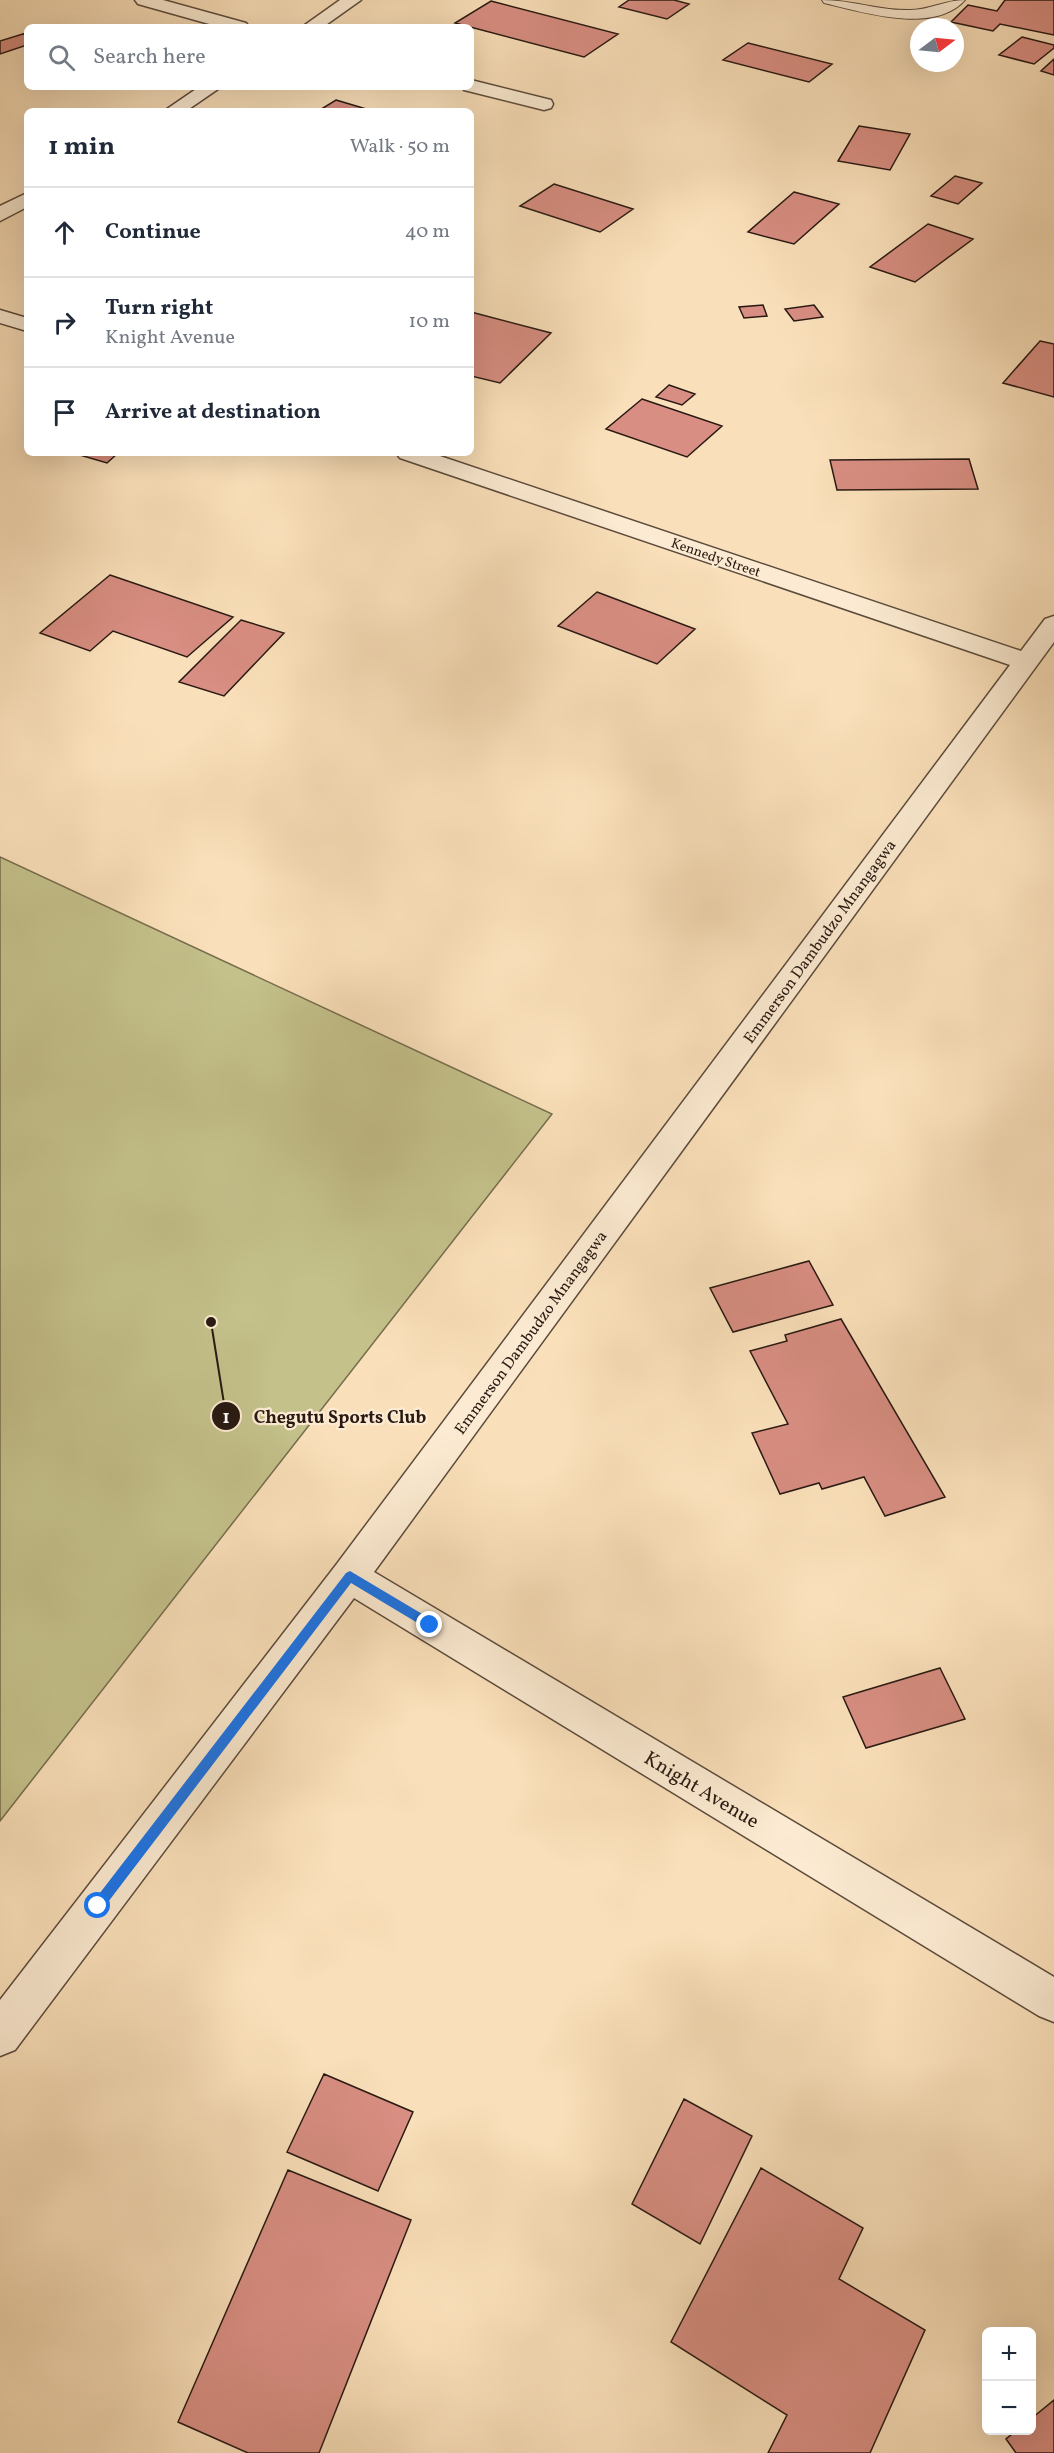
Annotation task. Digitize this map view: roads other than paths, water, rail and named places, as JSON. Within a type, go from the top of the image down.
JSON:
[{"type":"street","points":[[144,0],[229,24]]},
{"type":"street","points":[[315,24],[352,0]]},
{"type":"street","points":[[474,87],[544,104]]},
{"type":"street","points":[[177,108],[207,90]]},
{"type":"street","points":[[0,215],[24,201]]},
{"type":"street","points":[[0,316],[24,324]]},
{"type":"street","name":"Kennedy Street","points":[[417,456],[1025,661]]},
{"type":"street","name":"Emmerson Dambudzo Mnangagwa","points":[[0,2035],[350,1576],[1054,624]]},
{"type":"street","name":"Knight Avenue","points":[[350,1576],[1054,2001]]},
{"type":"lane","points":[[829,0],[897,15],[926,13],[950,6],[958,0]]},
{"type":"place","name":"Chegutu Sports Club","points":[[211,1322]]}]
